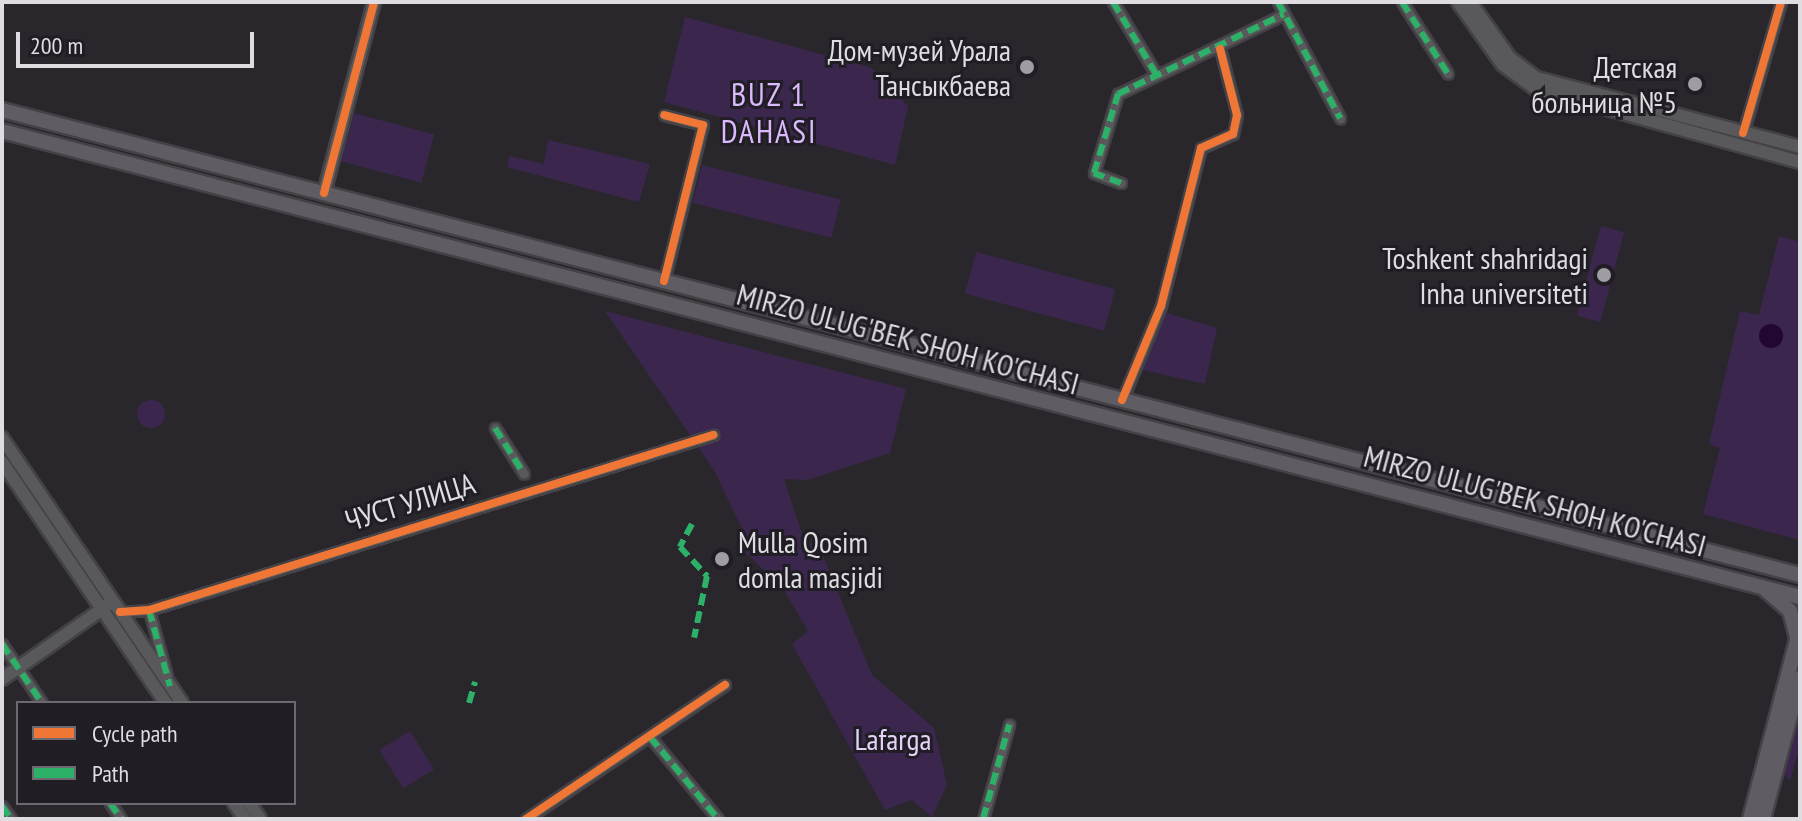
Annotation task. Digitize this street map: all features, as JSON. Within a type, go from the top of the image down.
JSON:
[{"type":"main road","points":[[324,193],[374,2]]},
{"type":"main road","points":[[1458,2],[1503,65],[1536,89],[1800,162]]},
{"type":"main road","points":[[1470,2],[1515,63],[1537,78],[1800,147]]},
{"type":"main road","name":"MIRZO ULUG'BEK SHOH KO'CHASI","points":[[2,110],[1800,575]]},
{"type":"main road","name":"MIRZO ULUG'BEK SHOH KO'CHASI","points":[[2,131],[1800,597]]},
{"type":"main road","points":[[378,228],[384,209]]},
{"type":"main road","points":[[1139,425],[1144,405]]},
{"type":"main road","points":[[3,439],[111,605],[165,701]]},
{"type":"main road","points":[[2,462],[181,701]]},
{"type":"main road","points":[[1750,819],[1799,635],[1790,611],[1761,587]]},
{"type":"main road","points":[[2,679],[111,605]]},
{"type":"main road","points":[[1763,819],[1800,678]]},
{"type":"street","points":[[1113,2],[1156,74]]},
{"type":"street","points":[[1121,183],[1094,173],[1115,102],[1122,90],[1220,49],[1294,2]]},
{"type":"street","points":[[1402,2],[1448,74]]},
{"type":"street","points":[[1743,133],[1781,2]]},
{"type":"street","points":[[1281,8],[1340,118]]},
{"type":"street","points":[[1122,400],[1161,306],[1201,148],[1233,134],[1237,115],[1220,49]]},
{"type":"street","points":[[664,115],[703,125],[664,281]]},
{"type":"street","points":[[495,428],[524,474]]},
{"type":"street","name":"ЧУСТ УЛИЦА","points":[[111,605],[149,610],[713,435]]},
{"type":"street","points":[[149,610],[170,686]]},
{"type":"street","points":[[2,644],[41,701]]},
{"type":"street","points":[[526,819],[725,685]]},
{"type":"street","points":[[983,819],[1009,725]]},
{"type":"street","points":[[650,737],[718,819]]},
{"type":"street","points":[[2,806],[11,819]]},
{"type":"green space","points":[[685,17],[872,68],[908,106],[895,165],[664,102]]},
{"type":"green space","points":[[354,113],[434,134],[421,183],[341,161]]},
{"type":"green space","points":[[548,140],[650,164],[639,202],[507,167],[509,156],[544,164]]},
{"type":"green space","points":[[702,165],[841,200],[831,237],[693,203]]},
{"type":"green space","points":[[1601,226],[1624,232],[1600,322],[1577,316]]},
{"type":"green space","points":[[1779,236],[1800,242],[1800,540],[1703,514],[1720,448],[1709,444],[1740,311],[1759,315]]},
{"type":"green space","points":[[976,252],[1115,289],[1104,331],[965,294]]},
{"type":"green space","name":"Lafarga","points":[[605,311],[906,389],[890,453],[807,480],[784,479],[805,543],[818,544],[872,675],[934,728],[947,785],[932,817],[912,800],[885,810],[792,644],[808,631],[781,585],[741,549],[748,541],[714,470]]},
{"type":"green space","points":[[1163,312],[1217,328],[1205,384],[1139,369]]},
{"type":"green space","points":[[151,400],[161,404],[165,414],[161,424],[151,428],[141,424],[137,414],[141,404]]},
{"type":"green space","points":[[1800,713],[1800,746],[1790,780],[1784,775]]},
{"type":"green space","points":[[410,731],[434,769],[403,788],[379,750]]},
{"type":"shaded area","points":[[1771,324],[1779,328],[1783,336],[1779,344],[1771,348],[1763,344],[1759,336],[1763,328]]},
{"type":"marked path","points":[[1113,2],[1156,74]]},
{"type":"marked path","points":[[1278,2],[1340,118]]},
{"type":"marked path","points":[[1402,2],[1448,74]]},
{"type":"marked path","points":[[1121,183],[1094,173],[1118,94],[1284,14]]},
{"type":"marked path","points":[[495,428],[524,474]]},
{"type":"marked path","points":[[692,524],[680,547],[707,576],[694,638]]},
{"type":"marked path","points":[[149,610],[170,686]]},
{"type":"marked path","points":[[2,644],[41,701]]},
{"type":"marked path","points":[[469,703],[475,682]]},
{"type":"marked path","points":[[983,819],[1009,725]]},
{"type":"marked path","points":[[650,737],[718,819]]},
{"type":"marked path","points":[[111,805],[121,819]]},
{"type":"marked path","points":[[2,806],[11,819]]},
{"type":"cycle path","points":[[324,193],[374,2]]},
{"type":"cycle path","points":[[1743,133],[1781,2]]},
{"type":"cycle path","points":[[1122,400],[1161,306],[1201,148],[1233,134],[1237,115],[1220,49]]},
{"type":"cycle path","points":[[664,115],[703,125],[664,281]]},
{"type":"cycle path","points":[[120,612],[149,610],[713,435]]},
{"type":"cycle path","points":[[526,819],[725,685]]},
{"type":"place","name":"Дом-музей Урала Тансыкбаева","points":[[1027,67]]},
{"type":"place","name":"Детская больница №5","points":[[1695,84]]},
{"type":"place","name":"Toshkent shahridagi Inha universiteti","points":[[1604,275]]},
{"type":"place","name":"Mulla Qosim domla masjidi","points":[[722,559]]},
{"type":"district","name":"BUZ 1 DAHASI","points":[[769,114]]}]
